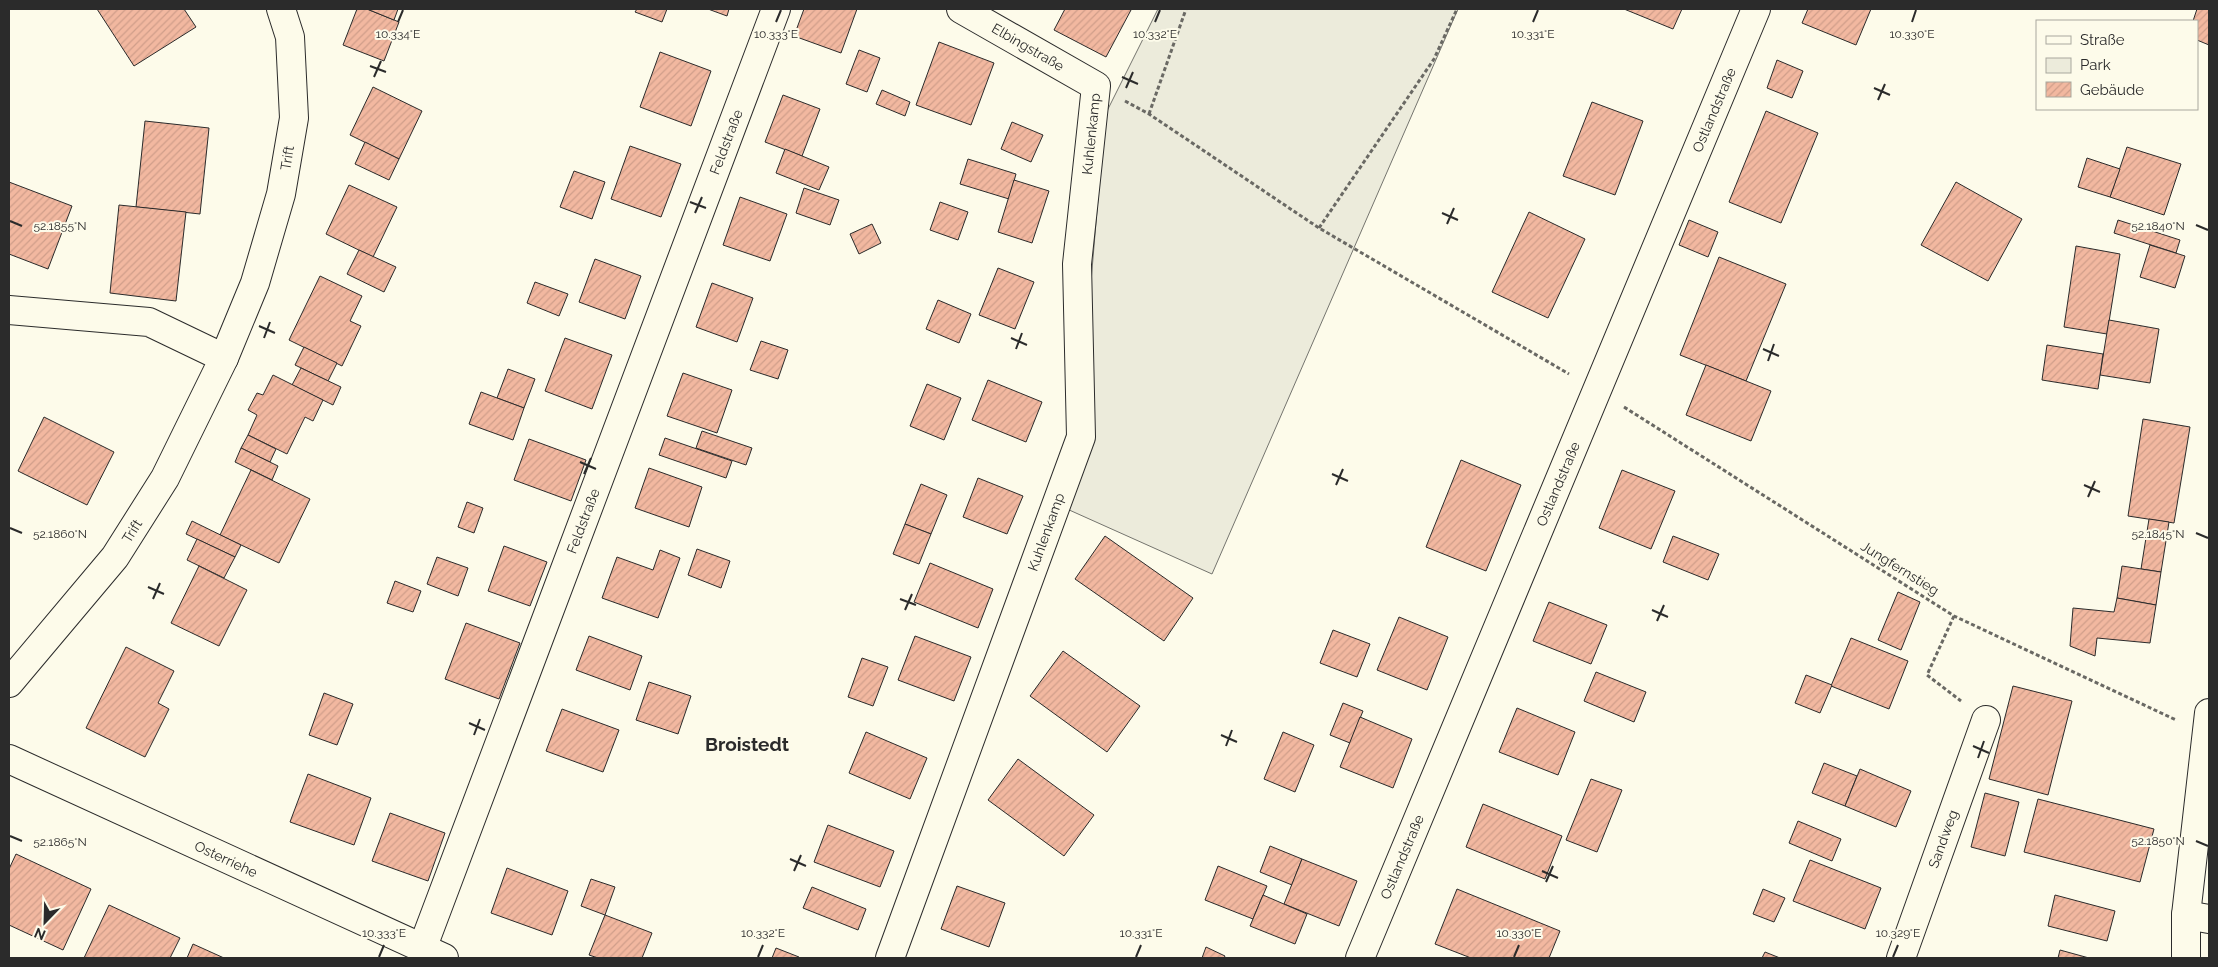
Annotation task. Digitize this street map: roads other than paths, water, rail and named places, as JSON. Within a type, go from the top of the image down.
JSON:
[{"type":"street","name":"Trift","points":[[9,683],[115,557],[166,478],[224,358],[254,283],[281,194],[294,118],[290,37],[281,9]]},
{"type":"street","name":"Feldstraße","points":[[433,954],[776,9]]},
{"type":"street","name":"Elbingstraße","points":[[961,9],[1096,86]]},
{"type":"street","name":"Ostlandstraße","points":[[1360,958],[1756,9]]},
{"type":"street","name":"Kuhlenkamp","points":[[890,958],[1081,437],[1077,264],[1096,86]]},
{"type":"street","points":[[9,310],[150,322],[224,358]]},
{"type":"street","name":"Sandweg","points":[[1901,958],[1986,720]]},
{"type":"street","points":[[2186,958],[2198,917],[2208,724]]},
{"type":"street","name":"Osterriehe","points":[[9,759],[433,954]]},
{"type":"district","name":"Broistedt","points":[[747,744]]}]
